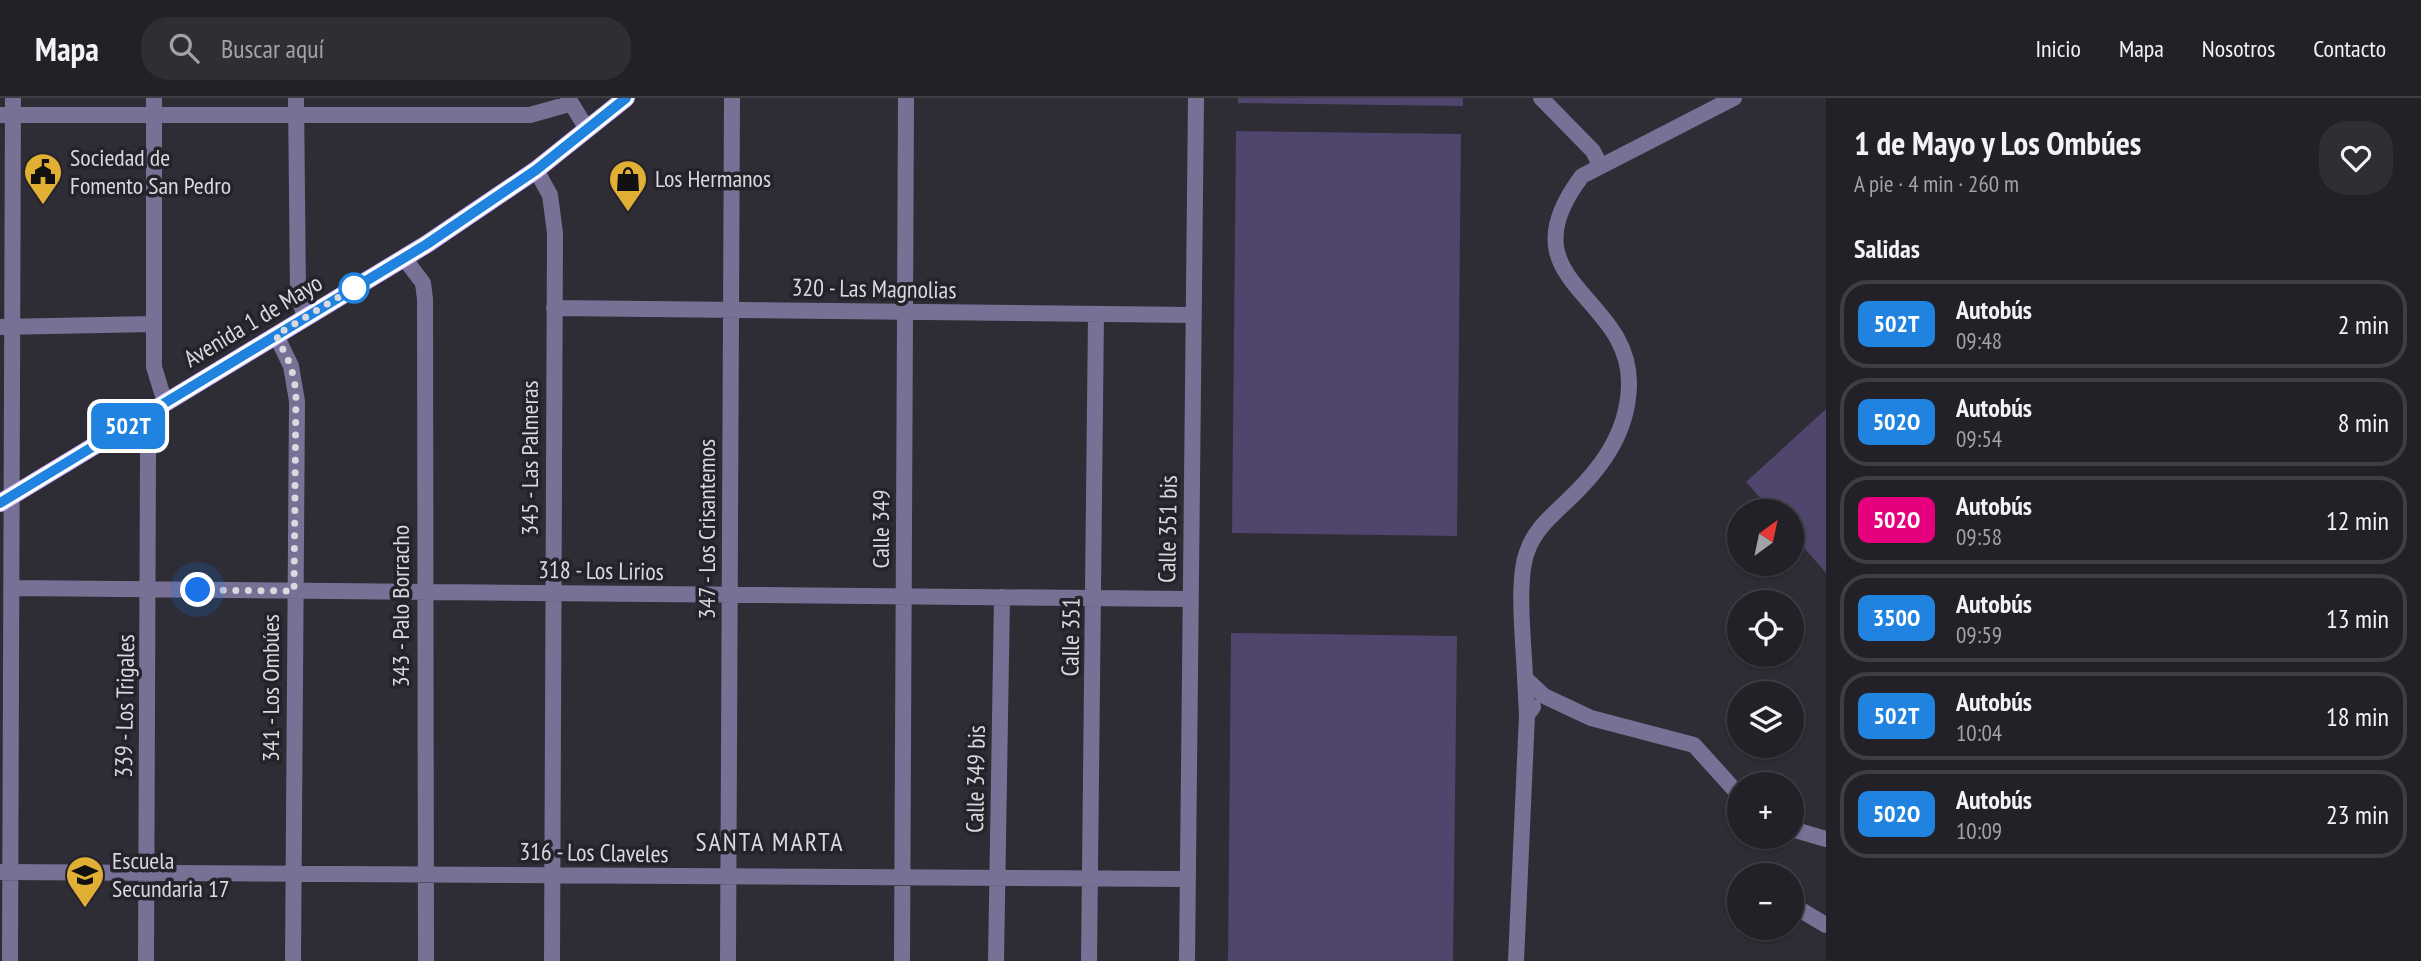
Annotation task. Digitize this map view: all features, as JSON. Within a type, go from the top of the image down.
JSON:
[{"type":"main road","name":"Avenida 1 de Mayo","points":[[6,500],[404,258],[536,170],[626,98]]},
{"type":"street","points":[[10,961],[5,872],[12,588],[6,500],[6,115],[13,98]]},
{"type":"street","points":[[153,98],[154,367],[162,393],[168,401]]},
{"type":"street","points":[[296,98],[298,293],[305,318]]},
{"type":"street","name":"347 - Los Crisantemos","points":[[728,961],[733,98]]},
{"type":"street","name":"Calle 349","points":[[902,961],[906,98]]},
{"type":"street","name":"Calle 351 bis","points":[[1187,961],[1196,98]]},
{"type":"street","points":[[1541,98],[1593,151],[1600,165]]},
{"type":"street","points":[[1516,961],[1527,715],[1522,570],[1527,552],[1543,524],[1587,482],[1608,456],[1623,425],[1628,404],[1629,382],[1618,342],[1607,322],[1570,280],[1554,243],[1557,220],[1567,197],[1582,176],[1734,98]]},
{"type":"street","points":[[6,115],[296,115],[425,106],[530,115],[569,101],[587,129]]},
{"type":"street","name":"345 - Las Palmeras","points":[[536,170],[550,195],[555,233],[552,961]]},
{"type":"street","name":"343 - Palo Borracho","points":[[404,258],[423,283],[425,299],[423,592],[426,961]]},
{"type":"street","name":"320 - Las Magnolias","points":[[554,308],[1193,315]]},
{"type":"street","name":"Calle 351","points":[[1089,961],[1096,314]]},
{"type":"street","points":[[6,327],[153,324]]},
{"type":"street","name":"341 - Los Ombúes","points":[[276,335],[291,366],[296,390],[293,961]]},
{"type":"street","name":"339 - Los Trigales","points":[[146,961],[148,452]]},
{"type":"street","name":"318 - Los Lirios","points":[[12,588],[1190,598]]},
{"type":"street","name":"Calle 349 bis","points":[[996,961],[1002,597]]},
{"type":"street","points":[[1525,678],[1544,696],[1618,727],[1694,745],[1727,782]]},
{"type":"street","points":[[1527,715],[1544,696]]},
{"type":"street","points":[[1804,833],[1826,839]]},
{"type":"street","name":"316 - Los Claveles","points":[[5,872],[1188,879]]},
{"type":"street","points":[[1804,912],[1826,925]]},
{"type":"shaded area","points":[[1238,98],[1463,98],[1463,106],[1238,103]]},
{"type":"shaded area","points":[[1236,131],[1461,134],[1457,536],[1232,533]]},
{"type":"shaded area","points":[[1826,409],[1826,573],[1804,548],[1804,499],[1761,499],[1746,482]]},
{"type":"shaded area","points":[[1231,633],[1457,636],[1453,961],[1228,961]]},
{"type":"bus line","name":"502T","points":[[0,503],[427,244],[536,170],[626,98]]},
{"type":"place","name":"Sociedad de Fomento San Pedro","points":[[43,206]]},
{"type":"place","name":"Los Hermanos","points":[[628,213]]},
{"type":"place","name":"Escuela Secundaria 17","points":[[85,909]]},
{"type":"district","name":"SANTA MARTA","points":[[770,842]]},
{"type":"route","points":[[198,590],[294,591],[296,390],[291,366],[276,335],[354,288]]}]
